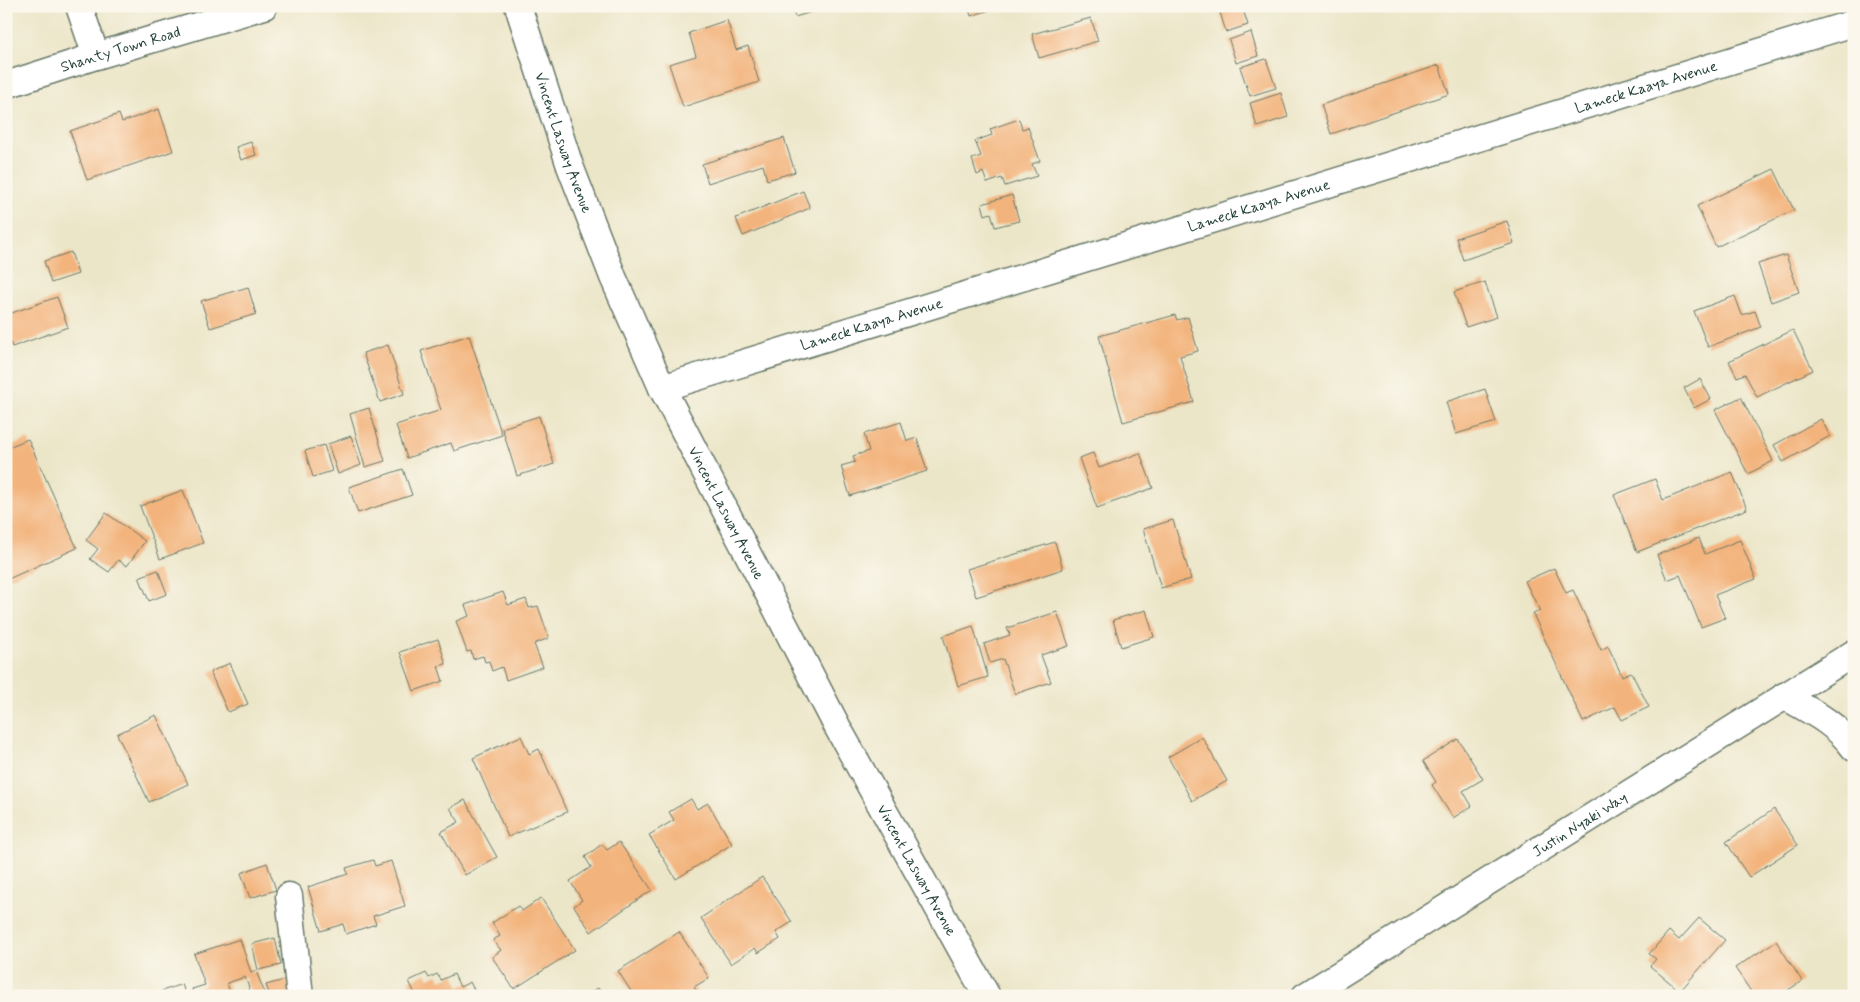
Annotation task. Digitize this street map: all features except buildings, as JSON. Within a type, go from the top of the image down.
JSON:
[{"type":"street","points":[[79,6],[96,56]]},
{"type":"street","name":"Vincent Lasway Avenue","points":[[518,6],[577,184],[613,276],[662,388],[839,730],[987,996]]},
{"type":"street","name":"Shanty Town Road","points":[[6,85],[256,7]]},
{"type":"street","name":"Lameck Kaaya Avenue","points":[[662,388],[1854,23]]},
{"type":"street","name":"Justin Nyaki Way","points":[[1305,996],[1854,653]]},
{"type":"street","points":[[1784,696],[1827,721],[1846,737],[1854,748]]},
{"type":"street","points":[[289,896],[300,996]]}]
